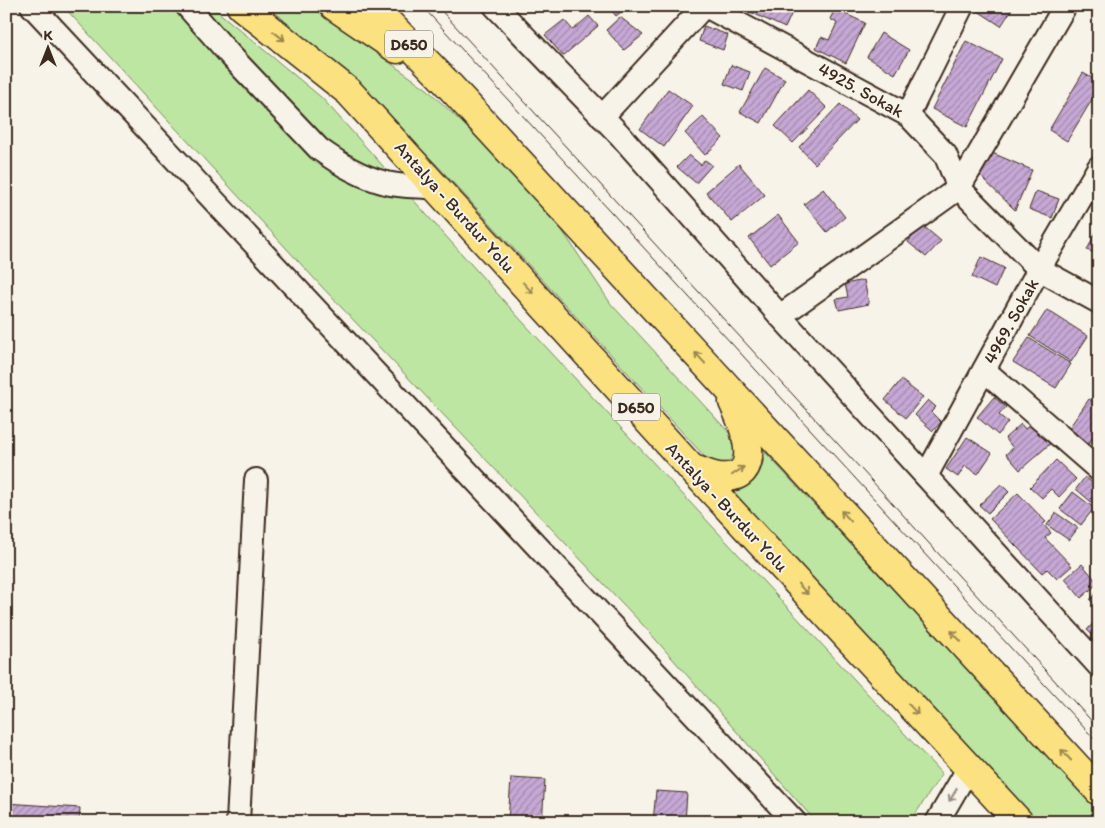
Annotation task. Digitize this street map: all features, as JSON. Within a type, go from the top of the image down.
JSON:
[{"type":"highway","name":"Antalya - Burdur Yolu","points":[[241,6],[349,92],[692,469],[1019,822]]},
{"type":"highway","points":[[334,6],[446,82]]},
{"type":"highway","name":"D650","points":[[372,6],[446,82],[1099,791]]},
{"type":"highway","points":[[692,469],[717,477],[728,477],[741,471],[748,462],[749,446],[743,422],[723,382]]},
{"type":"street","points":[[32,6],[795,822]]},
{"type":"street","points":[[187,6],[231,56],[319,149],[342,164],[370,178],[388,184],[437,188]]},
{"type":"street","points":[[385,6],[446,82]]},
{"type":"street","points":[[495,6],[602,117],[780,316],[1099,666]]},
{"type":"street","points":[[602,117],[705,6]]},
{"type":"street","name":"4925. Sokak","points":[[705,6],[908,115],[945,154],[959,188],[1039,269],[1099,302]]},
{"type":"street","points":[[908,115],[962,6]]},
{"type":"street","points":[[780,316],[959,188],[1065,6]]},
{"type":"street","name":"4969. Sokak","points":[[926,476],[1039,269],[1099,168]]},
{"type":"street","points":[[984,370],[1099,470]]},
{"type":"street","points":[[238,822],[256,480]]},
{"type":"street","points":[[937,822],[968,768]]},
{"type":"green space","points":[[63,6],[211,6],[322,98],[521,320],[942,774],[910,822],[816,822],[642,624],[322,287]]},
{"type":"green space","points":[[268,6],[310,6],[427,89],[542,200],[611,304],[733,437],[734,452],[728,462],[725,465],[715,464],[705,457],[436,164],[341,71]]},
{"type":"green space","points":[[765,452],[1099,806],[1099,822],[1038,822],[729,494],[745,488],[755,480],[761,468]]},
{"type":"building","points":[[608,6],[625,6],[626,8],[616,16]]},
{"type":"building","points":[[750,6],[795,6],[785,28],[748,11]]},
{"type":"building","points":[[977,6],[1014,6],[1001,26],[975,9]]},
{"type":"building","points":[[835,9],[865,23],[846,63],[816,48],[821,37],[829,40],[837,23],[830,19]]},
{"type":"building","points":[[589,16],[598,26],[563,56],[545,35],[564,20],[573,30]]},
{"type":"building","points":[[620,17],[643,35],[624,50],[606,30]]},
{"type":"building","points":[[704,26],[728,35],[723,50],[699,41]]},
{"type":"building","points":[[881,33],[909,50],[895,74],[867,57]]},
{"type":"building","points":[[966,41],[1002,59],[967,127],[932,109]]},
{"type":"building","points":[[731,65],[750,72],[743,91],[724,84]]},
{"type":"building","points":[[765,68],[785,79],[761,123],[740,112]]},
{"type":"building","points":[[1083,73],[1099,82],[1099,88],[1067,141],[1049,130]]},
{"type":"building","points":[[668,89],[693,106],[664,147],[640,129]]},
{"type":"building","points":[[808,90],[827,108],[793,143],[775,126]]},
{"type":"building","points":[[840,104],[857,120],[815,164],[799,147]]},
{"type":"building","points":[[703,117],[723,138],[705,155],[685,133]]},
{"type":"building","points":[[990,152],[1032,170],[1015,210],[980,176]]},
{"type":"building","points":[[689,155],[701,165],[705,160],[712,165],[696,183],[677,167]]},
{"type":"building","points":[[739,164],[765,195],[732,222],[706,192]]},
{"type":"building","points":[[823,189],[845,217],[827,232],[804,204]]},
{"type":"building","points":[[1036,191],[1059,199],[1052,218],[1029,209]]},
{"type":"building","points":[[778,215],[799,242],[770,265],[749,238]]},
{"type":"building","points":[[922,225],[941,241],[926,257],[908,242]]},
{"type":"building","points":[[1099,226],[1099,255],[1087,250]]},
{"type":"building","points":[[981,257],[1004,268],[995,288],[972,277]]},
{"type":"building","points":[[864,280],[869,304],[839,310],[836,299],[848,297],[845,284]]},
{"type":"building","points":[[1047,310],[1088,336],[1071,362],[1030,336]]},
{"type":"building","points":[[1029,338],[1071,364],[1056,388],[1013,362]]},
{"type":"building","points":[[901,380],[923,397],[906,418],[885,400]]},
{"type":"building","points":[[994,397],[1006,407],[999,415],[1008,422],[998,435],[977,417]]},
{"type":"building","points":[[1089,399],[1099,405],[1099,429],[1088,445],[1067,431]]},
{"type":"building","points":[[928,400],[936,407],[931,412],[941,422],[933,431],[915,415]]},
{"type":"building","points":[[1033,422],[1051,443],[1020,470],[1006,454],[1013,448],[1005,438],[1021,424],[1025,429]]},
{"type":"building","points":[[1099,436],[1099,452],[1091,448]]},
{"type":"building","points":[[967,437],[992,453],[978,474],[965,466],[958,477],[946,469]]},
{"type":"building","points":[[1056,460],[1076,479],[1059,497],[1051,489],[1042,498],[1030,487]]},
{"type":"building","points":[[1085,477],[1099,488],[1099,503],[1096,506],[1076,489]]},
{"type":"building","points":[[1001,484],[1009,492],[988,513],[979,505]]},
{"type":"building","points":[[1073,492],[1094,508],[1081,525],[1060,509]]},
{"type":"building","points":[[1018,493],[1046,522],[1043,524],[1051,533],[1045,538],[1072,566],[1057,579],[1047,569],[1042,573],[990,519]]},
{"type":"building","points":[[1056,513],[1078,528],[1069,540],[1047,525]]},
{"type":"building","points":[[1082,564],[1098,583],[1081,598],[1065,579]]},
{"type":"building","points":[[1099,590],[1099,608],[1090,600]]},
{"type":"building","points":[[1099,617],[1099,641],[1087,630]]},
{"type":"building","points":[[511,778],[545,780],[542,822],[508,822]]},
{"type":"building","points":[[656,791],[687,793],[685,822],[653,822]]},
{"type":"building","points":[[6,803],[80,808],[79,822],[6,822]]},
{"type":"tram line","points":[[422,6],[1099,744]]},
{"type":"tram line","points":[[437,6],[1099,729]]}]
